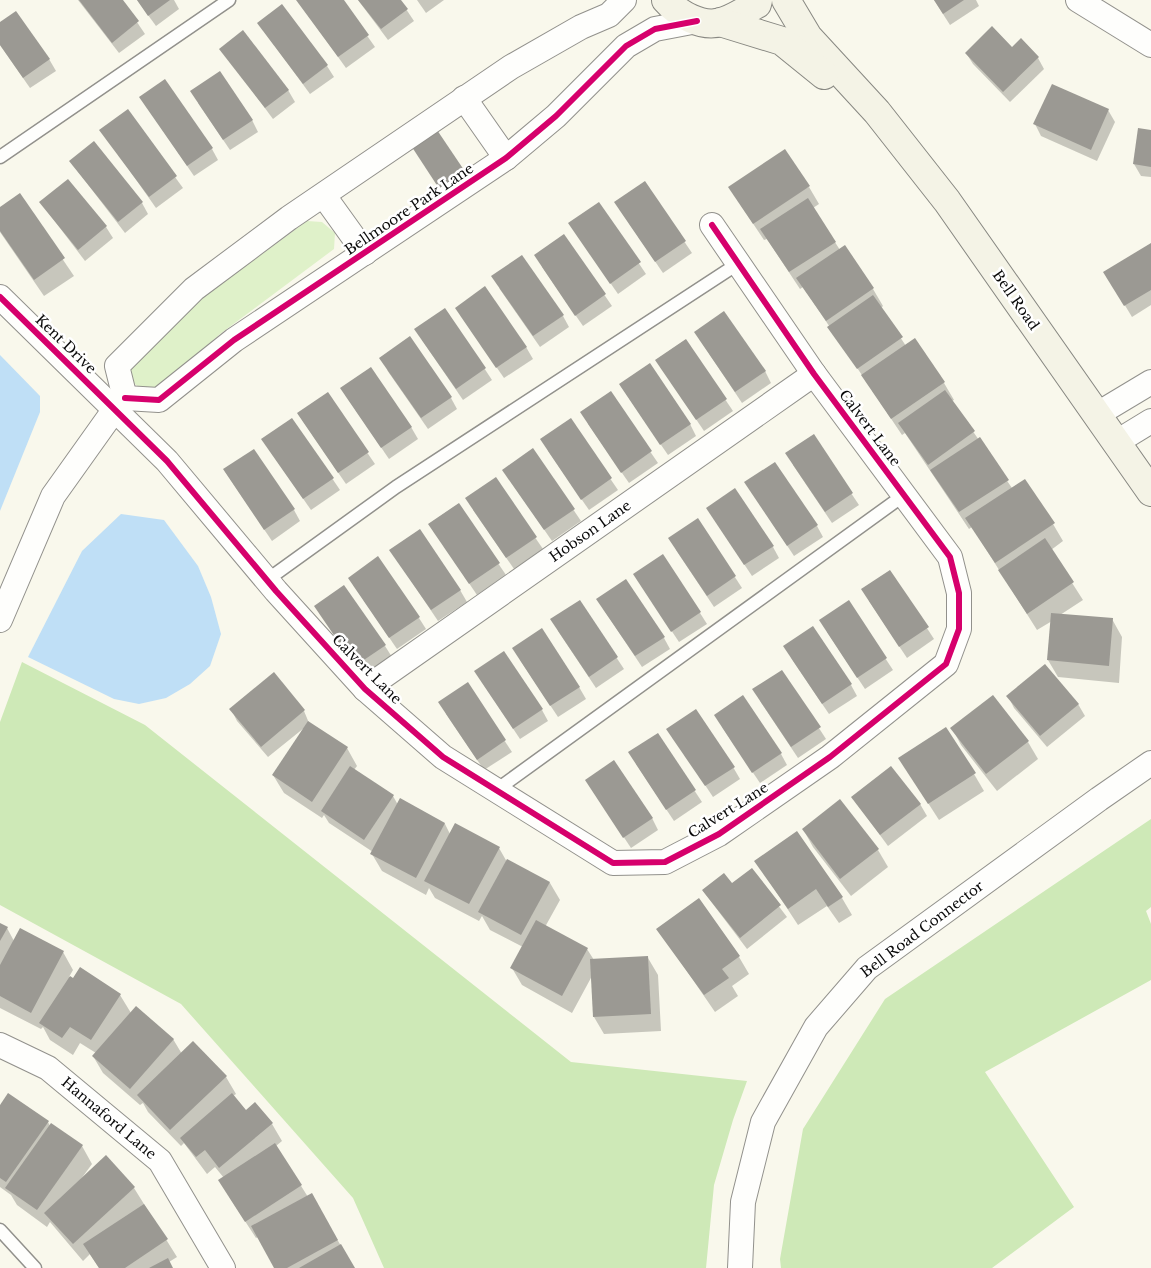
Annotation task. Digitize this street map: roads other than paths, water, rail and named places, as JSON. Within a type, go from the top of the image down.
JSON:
[{"type":"street","points":[[0,620],[53,496],[120,404],[117,366],[194,289],[289,218],[324,196],[464,98],[511,67],[581,27],[609,16],[624,0]]},
{"type":"street","name":"Bell Road","points":[[666,0],[674,10],[709,22],[782,41],[877,112]]},
{"type":"street","points":[[709,22],[757,4],[758,0]]},
{"type":"street","name":"Bell Road","points":[[786,0],[808,37],[877,112],[947,200],[1151,492]]},
{"type":"street","points":[[1078,0],[1151,45]]},
{"type":"street","name":"Bellmoore Park Lane","points":[[120,404],[159,400],[234,340],[506,158],[556,116],[626,46],[655,29],[709,22]]},
{"type":"street","points":[[464,98],[506,158]]},
{"type":"street","points":[[324,196],[366,253]]},
{"type":"street","name":"Calvert Lane","points":[[120,404],[267,580],[365,689],[443,757],[613,863],[665,862],[719,834],[830,757],[946,664],[959,630],[959,593],[950,557],[814,374],[712,225]]},
{"type":"street","name":"Kent Drive","points":[[0,297],[120,404]]},
{"type":"street","name":"Hobson Lane","points":[[365,689],[814,374]]},
{"type":"street","points":[[1096,415],[1151,382]]},
{"type":"street","points":[[1115,443],[1151,421]]},
{"type":"street","name":"Bell Road Connector","points":[[740,1268],[742,1202],[763,1122],[816,1027],[867,968],[1099,798],[1151,763]]},
{"type":"street","name":"Hannaford Lane","points":[[0,1045],[48,1068],[160,1160],[224,1268]]},
{"type":"lane","points":[[0,157],[229,0]]},
{"type":"lane","points":[[267,580],[396,487],[739,263]]},
{"type":"lane","points":[[495,791],[904,495]]},
{"type":"lane","points":[[0,1230],[35,1268]]},
{"type":"water","points":[[0,355],[40,396],[40,412],[0,511]]},
{"type":"water","points":[[121,514],[164,520],[198,566],[211,597],[221,634],[210,666],[190,684],[166,698],[139,704],[114,699],[28,657],[82,551]]}]
